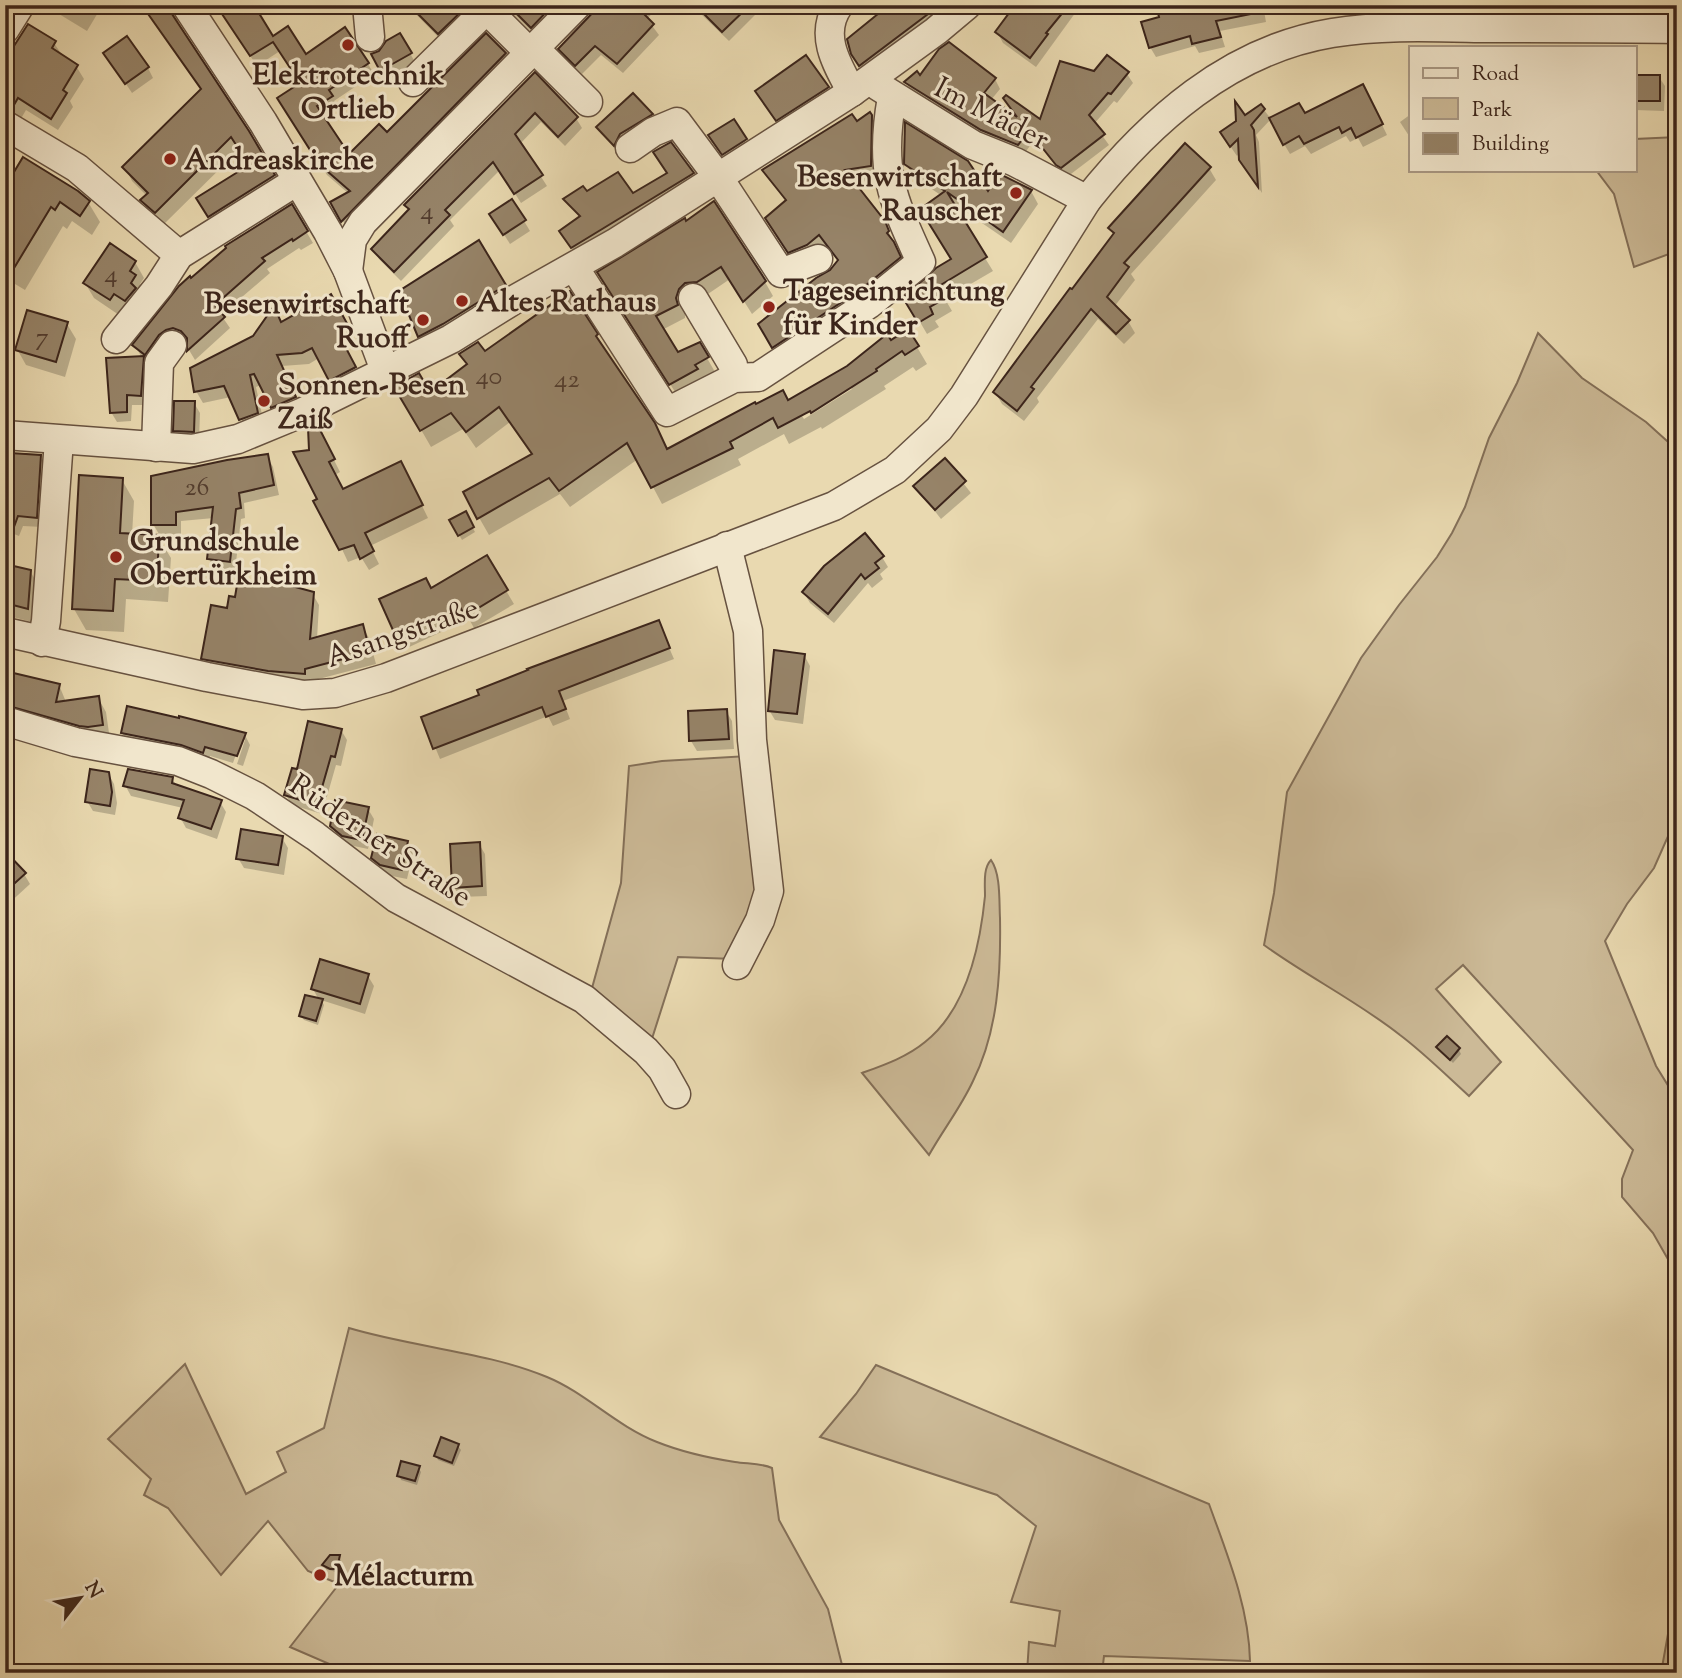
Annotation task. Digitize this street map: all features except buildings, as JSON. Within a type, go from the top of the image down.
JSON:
[{"type":"street","points":[[5,29],[20,5]]},
{"type":"street","points":[[186,5],[263,122],[348,271],[386,373]]},
{"type":"street","points":[[367,5],[370,37]]},
{"type":"street","points":[[348,271],[352,240],[363,222],[577,5]]},
{"type":"street","points":[[839,5],[832,20],[829,38],[835,60],[861,86]]},
{"type":"street","points":[[5,435],[193,449],[238,439],[301,413],[451,340],[512,301],[574,267],[861,86],[936,32],[967,5]]},
{"type":"street","points":[[413,82],[484,8],[588,102]]},
{"type":"street","name":"Asangstraße","points":[[5,632],[42,642],[303,695],[335,693],[386,678],[847,500],[895,470],[926,443],[964,396],[1087,200],[1140,141],[1206,83],[1252,58],[1297,41],[1332,33],[1376,28],[1659,21]]},
{"type":"street","name":"Im Mäder","points":[[861,86],[892,97],[973,145],[1015,162],[1087,200]]},
{"type":"street","points":[[574,267],[667,412],[734,378],[758,377],[869,304],[921,262],[896,207],[888,181],[886,133],[892,97]]},
{"type":"street","points":[[630,148],[653,131],[677,122],[718,177],[781,273],[818,259]]},
{"type":"street","points":[[15,138],[77,168],[178,255]]},
{"type":"street","points":[[116,340],[159,286],[178,255],[298,181]]},
{"type":"street","points":[[693,298],[733,365],[734,378]]},
{"type":"street","points":[[156,447],[159,363],[172,345]]},
{"type":"street","points":[[42,642],[46,621],[59,439]]},
{"type":"street","points":[[727,546],[748,631],[754,755],[769,891],[760,919],[737,965]]},
{"type":"street","name":"Rüderner Straße","points":[[5,721],[62,739],[178,761],[255,796],[315,836],[397,898],[584,999],[646,1051],[662,1069],[676,1094]]},
{"type":"green space","points":[[1677,137],[1677,251],[1634,267],[1614,194],[1598,172],[1636,172],[1636,139]]},
{"type":"green space","points":[[1538,333],[1582,378],[1646,422],[1677,450],[1677,816],[1654,868],[1627,904],[1605,941],[1656,1066],[1677,1100],[1677,1275],[1653,1233],[1622,1197],[1622,1179],[1633,1150],[1463,965],[1436,989],[1501,1062],[1469,1096],[1418,1049],[1384,1023],[1264,945],[1274,893],[1287,792],[1361,658],[1452,533],[1465,507],[1489,438],[1517,383]]},
{"type":"green space","points":[[748,756],[764,890],[735,959],[678,957],[649,1048],[589,999],[621,883],[629,766],[662,761]]},
{"type":"green space","points":[[991,860],[998,880],[1000,918],[1000,960],[993,1022],[973,1081],[929,1155],[862,1073],[911,1052],[939,1028],[951,1012],[961,995],[975,956],[983,916],[986,872]]},
{"type":"green space","points":[[349,1328],[524,1368],[561,1384],[628,1427],[657,1442],[705,1457],[772,1468],[779,1520],[828,1609],[844,1673],[350,1673],[290,1647],[339,1584],[308,1571],[268,1521],[221,1575],[168,1508],[144,1495],[151,1479],[108,1439],[185,1364],[246,1494],[286,1472],[277,1452],[324,1428]]},
{"type":"green space","points":[[876,1365],[1209,1504],[1241,1601],[1250,1661],[1104,1656],[1102,1673],[1027,1673],[1029,1642],[1055,1646],[1060,1611],[1011,1602],[1036,1526],[997,1495],[820,1437]]},
{"type":"green space","points":[[1677,1608],[1677,1673],[1661,1673],[1668,1634]]},
{"type":"waterway","points":[[192,1673],[195,1669]]},
{"type":"place","name":"Elektrotechnik Ortlieb","points":[[348,45]]},
{"type":"place","name":"Andreaskirche","points":[[170,159]]},
{"type":"place","name":"Besenwirtschaft Rauscher","points":[[1016,193]]},
{"type":"place","name":"Altes Rathaus","points":[[462,301]]},
{"type":"place","name":"Tageseinrichtung für Kinder","points":[[769,307]]},
{"type":"place","name":"Besenwirtschaft Ruoff","points":[[423,320]]},
{"type":"place","name":"Sonnen-Besen Zaiß","points":[[264,401]]},
{"type":"place","name":"Grundschule Obertürkheim","points":[[116,557]]},
{"type":"place","name":"Mélacturm","points":[[320,1575]]}]
